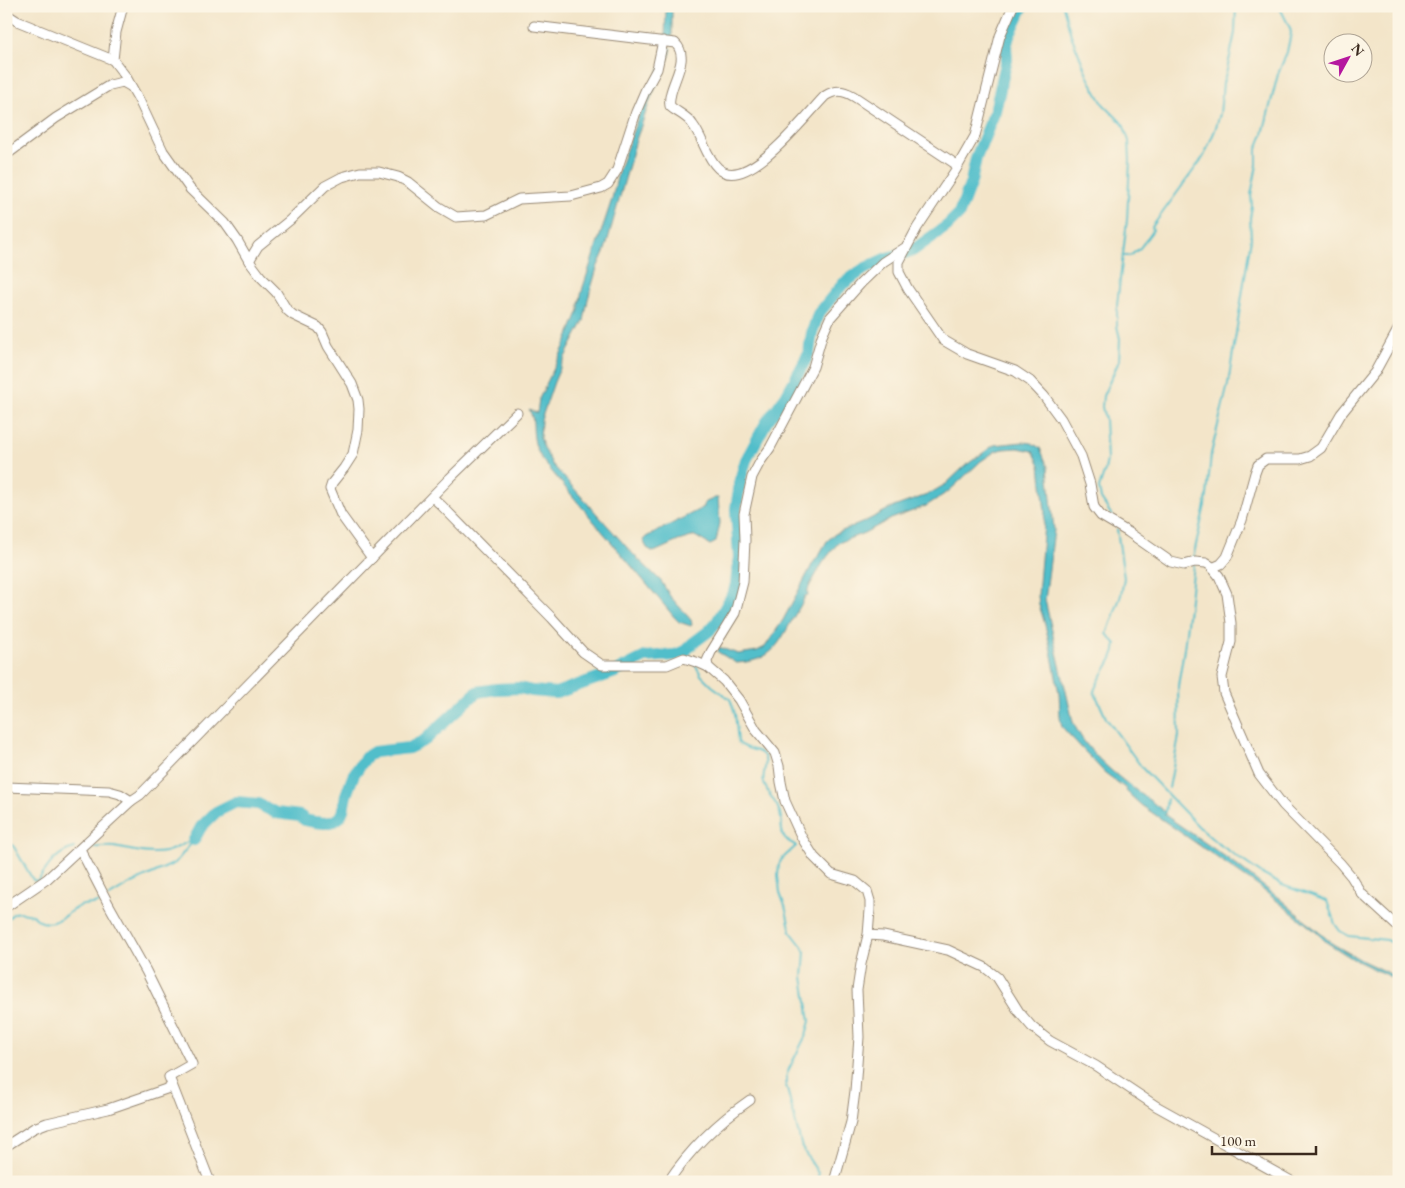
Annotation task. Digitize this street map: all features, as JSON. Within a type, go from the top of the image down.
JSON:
[{"type":"street","points":[[113,60],[116,32],[123,6]]},
{"type":"street","points":[[1013,6],[1000,36],[975,136],[906,247],[898,262],[899,272],[908,289],[943,340],[967,354],[1015,371],[1030,381],[1044,396],[1061,419],[1081,456],[1090,484],[1094,507],[1101,516],[1171,562],[1184,565],[1200,562],[1212,568],[1223,583],[1231,613],[1231,642],[1222,676],[1224,693],[1259,774],[1283,805],[1340,863],[1362,894],[1399,928]]},
{"type":"street","points":[[6,14],[24,24],[113,60],[126,77],[163,151],[178,174],[198,198],[225,223],[249,262],[276,292],[288,310],[293,315],[318,327],[322,332],[328,346],[352,384],[358,400],[359,420],[356,447],[350,461],[332,483],[330,489],[341,515],[372,558]]},
{"type":"street","points":[[534,26],[596,35],[675,43],[681,53],[679,70],[670,93],[670,106],[689,119],[713,162],[724,173],[730,174],[746,171],[760,162],[825,96],[838,90],[849,93],[957,165]]},
{"type":"street","points":[[249,262],[258,246],[290,220],[324,186],[360,172],[379,172],[398,176],[439,207],[456,217],[486,215],[519,199],[570,196],[601,188],[608,184],[617,170],[636,112],[656,69],[663,41]]},
{"type":"street","points":[[6,155],[56,118],[110,85],[123,82],[131,87]]},
{"type":"street","points":[[708,667],[707,661],[711,652],[735,612],[743,582],[744,514],[752,477],[770,448],[813,367],[822,336],[830,318],[861,283],[883,262],[906,247]]},
{"type":"street","points":[[1212,568],[1220,564],[1227,557],[1242,520],[1258,465],[1266,459],[1310,456],[1321,448],[1341,414],[1375,372],[1399,328]]},
{"type":"street","points":[[6,907],[47,879],[131,801],[140,796],[192,745],[372,558],[517,413]]},
{"type":"street","points":[[432,498],[527,592],[583,652],[602,666],[667,665],[684,658],[708,667],[734,692],[756,730],[775,753],[785,801],[796,828],[814,857],[831,874],[855,881],[868,891],[870,910],[868,935],[860,964],[857,990],[859,1037],[853,1109],[843,1154],[834,1182]]},
{"type":"street","points":[[6,787],[109,791],[120,794],[131,801]]},
{"type":"street","points":[[80,849],[109,906],[146,971],[192,1064],[169,1077],[210,1182]]},
{"type":"street","points":[[868,935],[883,936],[948,950],[984,966],[997,977],[1019,1012],[1032,1027],[1050,1041],[1096,1066],[1156,1106],[1293,1182]]},
{"type":"street","points":[[6,1146],[34,1128],[47,1123],[108,1109],[172,1087]]},
{"type":"street","points":[[668,1182],[678,1166],[716,1126],[750,1100]]},
{"type":"water","points":[[666,6],[672,6],[672,40],[665,39]]},
{"type":"water","points":[[666,47],[671,48],[671,53],[651,98],[636,140],[605,250],[597,268],[588,299],[584,321],[554,382],[541,420],[540,437],[552,464],[633,554],[661,581],[670,596],[691,620],[691,626],[679,622],[675,618],[543,461],[535,444],[533,420],[529,410],[537,413],[539,399],[565,345],[579,310],[583,287],[612,199],[619,169],[641,109],[662,63]]},
{"type":"water","points":[[1032,443],[1040,448],[1048,467],[1054,530],[1045,600],[1073,722],[1090,749],[1126,783],[1165,812],[1165,815],[1227,858],[1280,899],[1333,944],[1399,978],[1399,981],[1353,959],[1326,942],[1258,886],[1141,805],[1125,788],[1104,772],[1062,727],[1059,693],[1048,636],[1039,605],[1038,595],[1045,512],[1040,465],[1033,451],[1018,448],[996,451],[981,461],[949,491],[926,506],[891,519],[864,533],[838,543],[824,561],[810,585],[807,592],[808,595],[805,596],[782,638],[765,656],[748,662],[736,663],[718,652],[719,647],[738,654],[757,651],[765,647],[783,620],[813,563],[827,541],[835,534],[891,508],[927,495],[946,484],[965,466],[994,445]]},
{"type":"water","points":[[718,498],[720,523],[716,542],[710,545],[695,536],[678,541],[654,552],[647,548],[643,540],[646,537],[704,507],[704,503]]},
{"type":"waterway","points":[[194,840],[201,827],[216,812],[236,802],[258,804],[276,813],[300,816],[305,820],[314,822],[325,823],[334,821],[340,817],[354,774],[366,757],[374,752],[409,748],[425,740],[477,692],[519,688],[556,693],[615,672],[645,657],[675,655],[685,651],[709,631],[717,622],[734,592],[736,584],[739,557],[736,509],[746,460],[766,423],[786,396],[805,361],[818,314],[843,284],[864,269],[887,258],[912,251],[947,226],[959,214],[971,182],[976,158],[995,111],[1007,59],[1006,47],[1009,36],[1023,6]]},
{"type":"waterway","points":[[1063,6],[1071,35],[1089,79],[1103,104],[1123,124],[1129,141],[1127,220],[1117,305],[1117,326],[1120,339],[1119,361],[1103,396],[1102,407],[1105,419],[1107,460],[1099,488],[1101,499],[1115,520]]},
{"type":"waterway","points":[[1124,256],[1130,256],[1140,248],[1153,230],[1152,227],[1204,156],[1220,114],[1223,83],[1235,33],[1236,6]]},
{"type":"waterway","points":[[1193,558],[1207,496],[1211,454],[1228,384],[1251,238],[1251,195],[1257,165],[1257,149],[1263,134],[1278,74],[1287,52],[1291,33],[1279,6]]},
{"type":"waterway","points":[[1117,529],[1124,578],[1121,595],[1107,634],[1116,644],[1113,656],[1094,691],[1106,718],[1143,769],[1216,842],[1262,874],[1282,885],[1327,901],[1335,924],[1340,931],[1349,936],[1387,940],[1399,946]]},
{"type":"waterway","points":[[1169,788],[1179,736],[1178,686],[1194,565]]},
{"type":"waterway","points":[[690,656],[693,643]]},
{"type":"waterway","points":[[695,664],[701,675],[730,699],[735,714],[738,742],[745,747],[759,751],[764,756],[766,763],[763,776],[764,783],[779,810],[784,837],[796,846],[782,859],[779,864],[778,876],[780,893],[791,932],[805,952],[803,977],[810,1021],[806,1035],[789,1069],[786,1085],[802,1148],[818,1173],[819,1182]]},
{"type":"waterway","points":[[1165,812],[1167,799]]},
{"type":"waterway","points":[[6,840],[14,847],[33,880],[38,881],[58,856],[75,848]]},
{"type":"waterway","points":[[87,847],[114,847],[158,853],[169,851],[194,840]]},
{"type":"waterway","points":[[108,897],[128,885],[175,863],[194,840]]},
{"type":"waterway","points":[[6,920],[14,913],[21,912],[32,915],[42,922],[57,921],[81,906],[104,900]]}]
